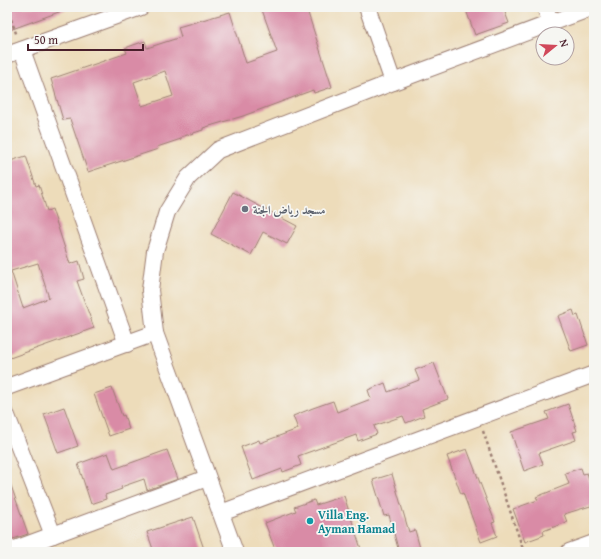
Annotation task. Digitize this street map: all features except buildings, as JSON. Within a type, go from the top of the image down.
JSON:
[{"type":"street","points":[[126,344],[14,52],[141,7]]},
{"type":"street","points":[[367,7],[393,82]]},
{"type":"street","points":[[545,7],[551,23]]},
{"type":"street","points":[[235,552],[155,333],[150,290],[155,251],[167,212],[188,178],[218,150],[393,82],[594,7]]},
{"type":"street","points":[[7,387],[155,333]]},
{"type":"street","points":[[220,513],[594,374]]},
{"type":"street","points":[[7,416],[53,535]]},
{"type":"street","points":[[7,552],[207,478]]},
{"type":"street","points":[[569,552],[594,543]]},
{"type":"path","points":[[7,8],[14,52]]},
{"type":"path","points":[[478,418],[524,552]]},
{"type":"place","name":"مسجد رياض الجنة","points":[[245,209]]},
{"type":"place","name":"Villa Eng. Ayman Hamad","points":[[310,521]]}]
